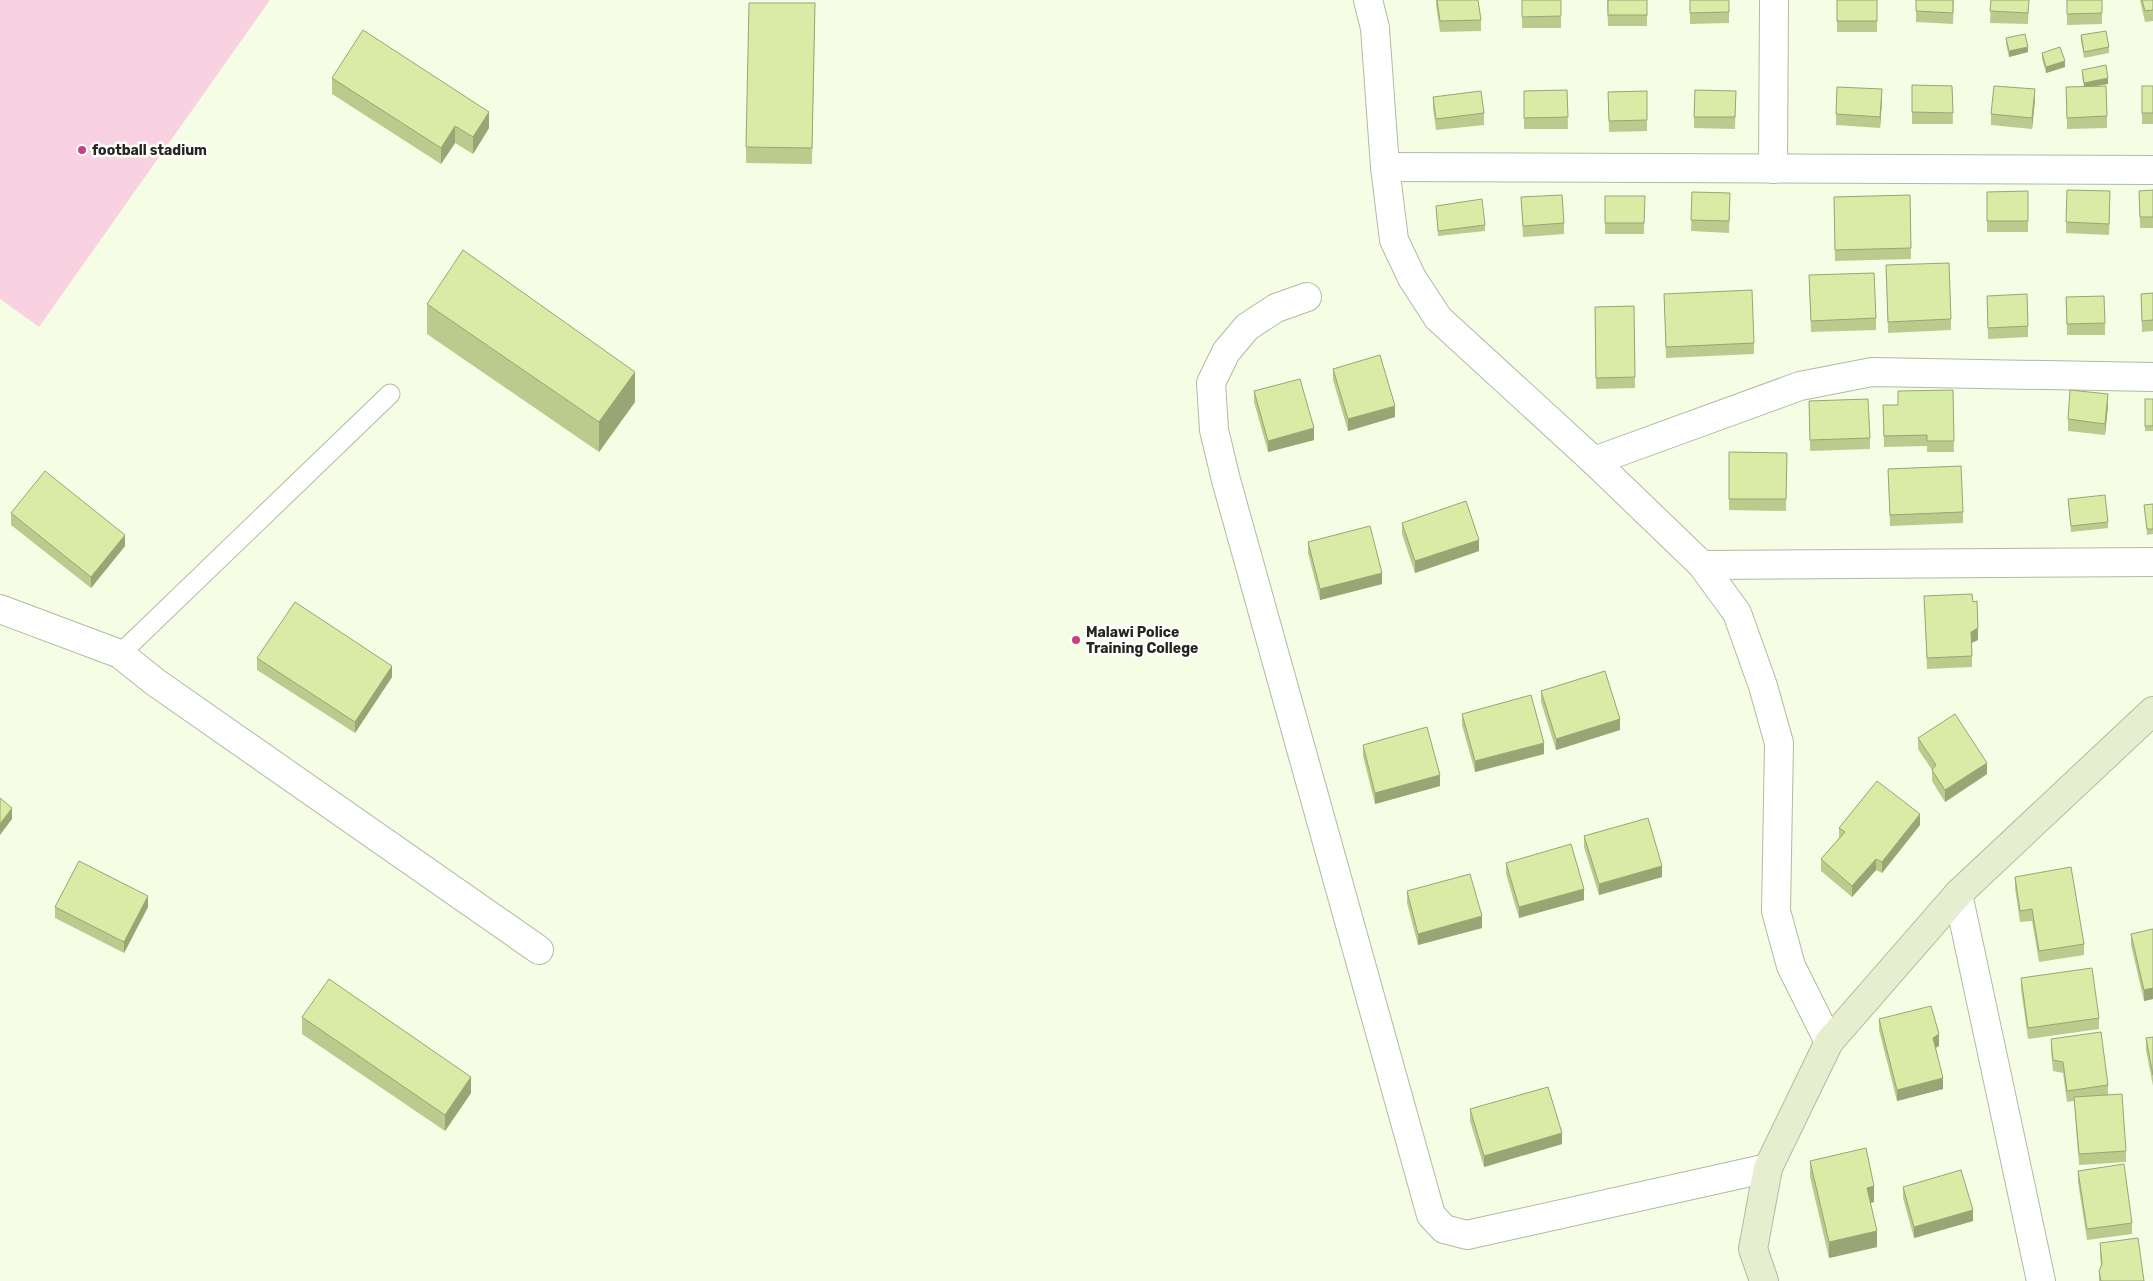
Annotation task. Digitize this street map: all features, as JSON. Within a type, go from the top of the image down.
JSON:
[{"type":"street","points":[[1368,0],[1375,28],[1385,167],[1394,240],[1412,278],[1438,318],[1594,461],[1702,565],[1737,613],[1763,686],[1779,743],[1776,911],[1791,966],[1829,1042]]},
{"type":"street","points":[[1773,169],[1774,0]]},
{"type":"street","points":[[1385,167],[2153,170]]},
{"type":"street","points":[[1307,297],[1276,308],[1246,327],[1226,352],[1211,383],[1214,430],[1231,499],[1431,1214],[1444,1229],[1467,1235],[1768,1168]]},
{"type":"street","points":[[1594,461],[1800,386],[1872,372],[2153,377]]},
{"type":"street","points":[[1702,565],[2153,562]]},
{"type":"street","points":[[0,608],[120,654],[154,682],[540,950]]},
{"type":"street","points":[[1764,1281],[1753,1249],[1768,1168],[1829,1042],[1958,894],[2153,711]]},
{"type":"street","points":[[1958,894],[2041,1281]]},
{"type":"lane","points":[[120,654],[390,394]]},
{"type":"shaded area","name":"football stadium","points":[[0,0],[270,0],[39,327],[0,299]]},
{"type":"building","points":[[1437,0],[1478,0],[1481,20],[1440,21]]},
{"type":"building","points":[[1522,0],[1561,0],[1561,16],[1522,17]]},
{"type":"building","points":[[1608,0],[1647,0],[1647,15],[1608,15]]},
{"type":"building","points":[[1690,0],[1729,0],[1729,12],[1690,13]]},
{"type":"building","points":[[1837,0],[1877,0],[1877,21],[1837,21]]},
{"type":"building","points":[[1916,0],[1953,0],[1953,13],[1916,11]]},
{"type":"building","points":[[1991,0],[2029,0],[2028,13],[1990,11]]},
{"type":"building","points":[[2067,0],[2102,0],[2102,13],[2067,14]]},
{"type":"building","points":[[2142,0],[2153,0],[2153,10],[2145,11]]},
{"type":"building","points":[[749,3],[815,3],[812,148],[746,147]]},
{"type":"building","points":[[363,30],[489,112],[473,137],[455,126],[441,148],[332,78]]},
{"type":"building","points":[[2106,31],[2109,47],[2084,52],[2081,35]]},
{"type":"building","points":[[2025,34],[2028,47],[2009,51],[2006,38]]},
{"type":"building","points":[[2060,47],[2065,61],[2046,67],[2042,53]]},
{"type":"building","points":[[2106,65],[2108,78],[2084,83],[2082,70]]},
{"type":"building","points":[[1912,85],[1952,86],[1953,113],[1912,112]]},
{"type":"building","points":[[1994,86],[2035,89],[2032,118],[1991,114]]},
{"type":"building","points":[[2106,86],[2107,116],[2067,118],[2066,87]]},
{"type":"building","points":[[2142,86],[2153,86],[2153,113],[2142,113]]},
{"type":"building","points":[[1837,87],[1882,89],[1880,117],[1836,114]]},
{"type":"building","points":[[1567,90],[1568,117],[1524,118],[1524,91]]},
{"type":"building","points":[[1695,90],[1736,91],[1735,117],[1694,117]]},
{"type":"building","points":[[1481,91],[1484,113],[1436,119],[1433,97]]},
{"type":"building","points":[[1647,91],[1647,120],[1609,121],[1608,92]]},
{"type":"building","points":[[2067,190],[2110,191],[2109,224],[2066,222]]},
{"type":"building","points":[[2153,190],[2153,217],[2140,217],[2139,191]]},
{"type":"building","points":[[2028,191],[2028,221],[1987,221],[1987,192]]},
{"type":"building","points":[[1692,192],[1730,193],[1729,221],[1691,220]]},
{"type":"building","points":[[1562,195],[1564,223],[1523,226],[1521,197]]},
{"type":"building","points":[[1910,195],[1911,248],[1835,250],[1834,197]]},
{"type":"building","points":[[1605,196],[1645,196],[1644,223],[1605,223]]},
{"type":"building","points":[[1482,199],[1485,225],[1438,231],[1436,206]]},
{"type":"building","points":[[463,250],[635,372],[599,422],[427,304]]},
{"type":"building","points":[[1949,263],[1951,319],[1888,322],[1886,265]]},
{"type":"building","points":[[1874,273],[1876,318],[1811,321],[1809,275]]},
{"type":"building","points":[[1752,290],[1754,343],[1666,347],[1664,294]]},
{"type":"building","points":[[2153,293],[2153,320],[2142,321],[2141,294]]},
{"type":"building","points":[[2027,294],[2028,326],[1988,328],[1987,296]]},
{"type":"building","points":[[2104,296],[2105,323],[2067,324],[2066,297]]},
{"type":"building","points":[[1634,306],[1635,377],[1596,378],[1595,307]]},
{"type":"building","points":[[1380,355],[1395,406],[1348,419],[1333,369]]},
{"type":"building","points":[[1300,379],[1314,428],[1268,441],[1254,391]]},
{"type":"building","points":[[1953,390],[1954,441],[1927,441],[1927,435],[1884,436],[1883,405],[1898,405],[1898,391]]},
{"type":"building","points":[[2070,390],[2108,394],[2105,424],[2068,419]]},
{"type":"building","points":[[1868,399],[1870,438],[1810,440],[1809,401]]},
{"type":"building","points":[[2145,399],[2153,399],[2153,426],[2145,426]]},
{"type":"building","points":[[1729,452],[1787,453],[1786,499],[1729,499]]},
{"type":"building","points":[[1961,466],[1963,512],[1890,515],[1888,469]]},
{"type":"building","points":[[45,471],[125,535],[91,577],[11,513]]},
{"type":"building","points":[[2105,495],[2108,522],[2071,526],[2068,499]]},
{"type":"building","points":[[1466,501],[1479,540],[1415,561],[1402,523]]},
{"type":"building","points":[[2153,504],[2153,529],[2147,529],[2144,505]]},
{"type":"building","points":[[1370,526],[1382,573],[1320,589],[1308,542]]},
{"type":"building","points":[[1972,594],[1973,602],[1977,601],[1978,628],[1971,632],[1972,656],[1927,658],[1924,596]]},
{"type":"building","points":[[295,602],[392,666],[355,722],[257,658]]},
{"type":"building","points":[[1605,671],[1620,719],[1556,739],[1541,691]]},
{"type":"building","points":[[1531,695],[1544,743],[1475,761],[1462,714]]},
{"type":"building","points":[[1955,714],[1987,763],[1945,790],[1932,770],[1936,765],[1918,738]]},
{"type":"building","points":[[1427,727],[1440,775],[1375,793],[1363,745]]},
{"type":"building","points":[[1877,781],[1920,814],[1882,862],[1876,859],[1852,886],[1821,859],[1845,832],[1839,828]]},
{"type":"building","points":[[0,798],[12,808],[0,824]]},
{"type":"building","points":[[1648,818],[1662,866],[1599,884],[1584,836]]},
{"type":"building","points":[[1571,844],[1584,889],[1519,907],[1506,863]]},
{"type":"building","points":[[79,861],[148,896],[124,942],[55,907]]},
{"type":"building","points":[[2071,867],[2084,944],[2039,951],[2032,909],[2020,911],[2015,877]]},
{"type":"building","points":[[1470,874],[1482,916],[1418,934],[1407,891]]},
{"type":"building","points":[[2153,929],[2153,988],[2144,990],[2131,934]]},
{"type":"building","points":[[2092,968],[2099,1018],[2028,1028],[2021,978]]},
{"type":"building","points":[[329,979],[471,1077],[445,1115],[302,1017]]},
{"type":"building","points":[[1931,1006],[1939,1034],[1933,1038],[1943,1078],[1897,1090],[1879,1019]]},
{"type":"building","points":[[2101,1032],[2108,1085],[2067,1091],[2063,1062],[2053,1060],[2051,1039]]},
{"type":"building","points":[[2153,1037],[2153,1075],[2146,1038]]},
{"type":"building","points":[[1548,1087],[1562,1133],[1484,1156],[1470,1109]]},
{"type":"building","points":[[2122,1094],[2126,1151],[2079,1154],[2074,1097]]},
{"type":"building","points":[[1866,1148],[1874,1186],[1867,1188],[1877,1231],[1829,1242],[1810,1161]]},
{"type":"building","points":[[2124,1164],[2132,1223],[2087,1229],[2078,1171]]},
{"type":"building","points":[[1961,1170],[1973,1210],[1914,1227],[1903,1187]]},
{"type":"building","points":[[2138,1238],[2144,1281],[2101,1281],[2099,1271],[2102,1264],[2100,1243]]},
{"type":"place","name":"football stadium","points":[[82,150]]},
{"type":"place","name":"Malawi Police Training College","points":[[1076,640]]}]
